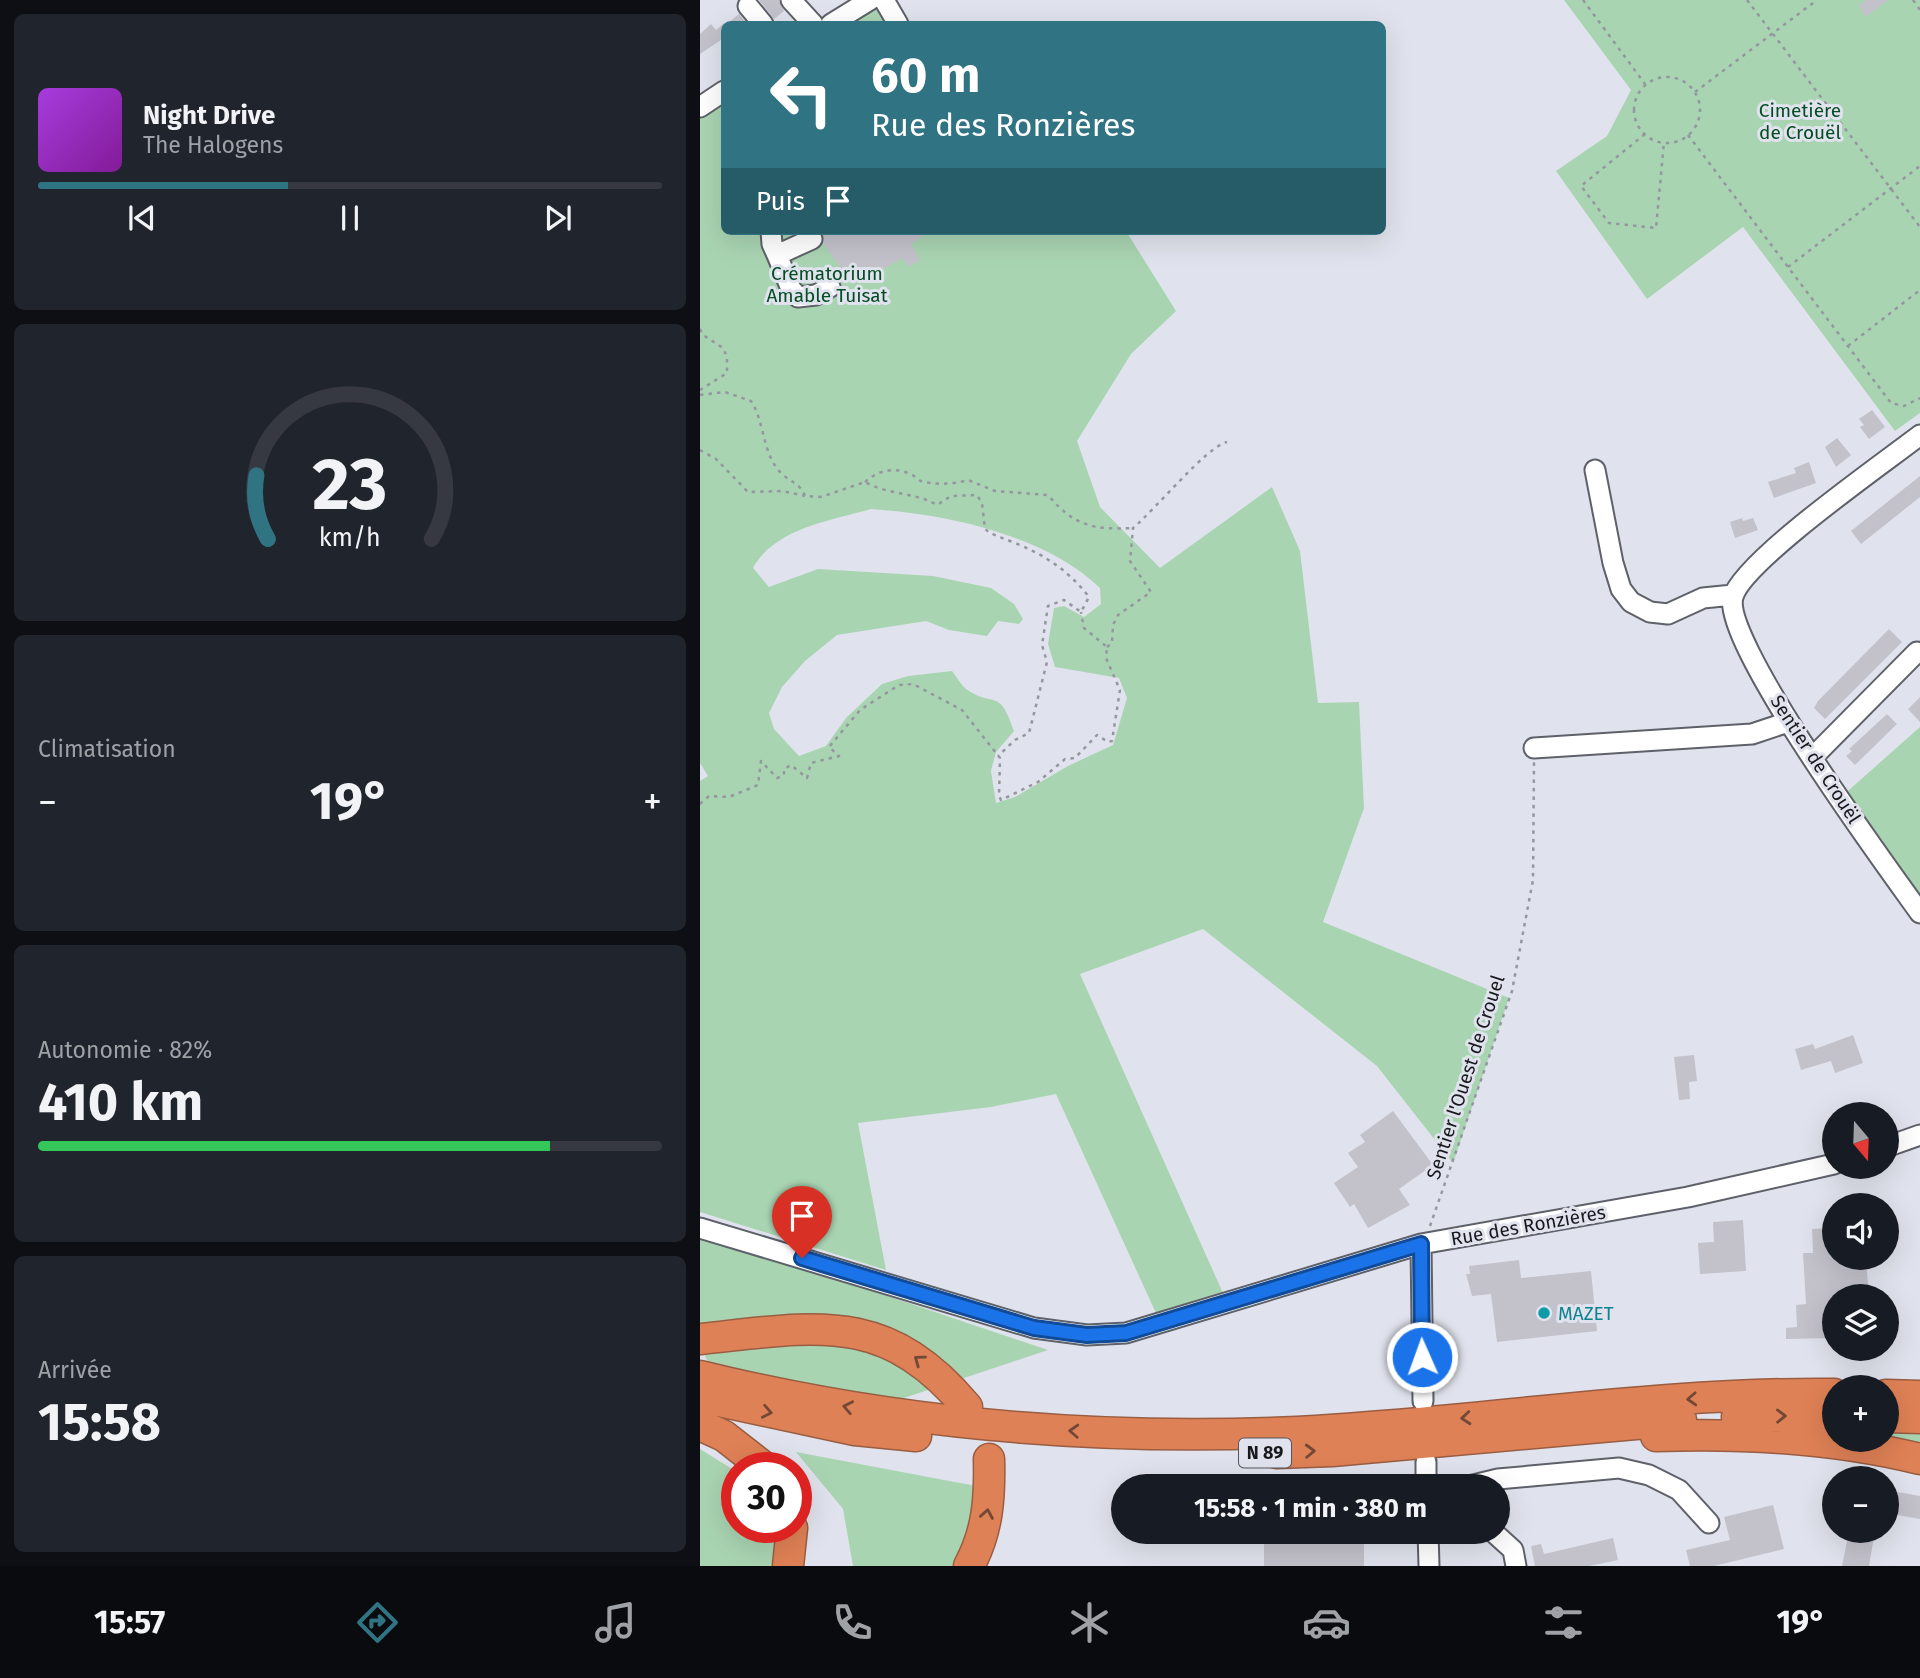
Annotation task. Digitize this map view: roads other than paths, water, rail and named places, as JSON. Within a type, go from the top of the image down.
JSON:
[{"type":"highway","points":[[700,1339],[831,1329],[861,1334],[892,1344],[917,1357],[946,1382],[967,1407]]},
{"type":"highway","name":"N 89","points":[[700,1376],[868,1410],[967,1423],[1146,1434],[1299,1432],[1607,1404],[1822,1395]]},
{"type":"highway","points":[[1899,1399],[1920,1393]]},
{"type":"highway","name":"N 89","points":[[700,1397],[855,1430],[1075,1452],[1235,1454],[1332,1451],[1656,1422],[1822,1415]]},
{"type":"highway","points":[[1899,1408],[1920,1418]]},
{"type":"highway","points":[[700,1425],[724,1436],[744,1452]]},
{"type":"highway","points":[[1463,1440],[1506,1445],[1612,1437],[1753,1435],[1823,1441],[1920,1459]]},
{"type":"highway","points":[[969,1566],[981,1542],[987,1518],[990,1495],[989,1459]]},
{"type":"highway","points":[[788,1566],[790,1543]]},
{"type":"street","points":[[791,0],[810,21]]},
{"type":"street","points":[[836,21],[870,0]]},
{"type":"street","points":[[884,0],[896,21]]},
{"type":"street","points":[[748,6],[760,21]]},
{"type":"street","points":[[700,107],[721,94]]},
{"type":"street","points":[[771,235],[772,244],[791,289],[798,297],[816,295],[830,287]]},
{"type":"street","points":[[777,256],[812,239]]},
{"type":"street","points":[[1595,470],[1612,563],[1620,589],[1631,602],[1650,612],[1668,614],[1703,598],[1733,595],[1746,577],[1793,533],[1920,435]]},
{"type":"street","name":"Sentier de Crouël","points":[[1733,595],[1732,607],[1737,629],[1788,722],[1920,913]]},
{"type":"street","points":[[1812,758],[1917,652]]},
{"type":"street","points":[[1534,748],[1752,734],[1788,722]]},
{"type":"street","points":[[1899,1142],[1920,1135]]},
{"type":"street","name":"Rue des Ronzières","points":[[700,1228],[1034,1328],[1087,1335],[1126,1333],[1421,1244],[1688,1197],[1822,1167]]},
{"type":"street","points":[[1421,1244],[1423,1401]]},
{"type":"street","points":[[1426,1462],[1426,1474]]},
{"type":"street","points":[[1510,1478],[1619,1468],[1649,1475],[1679,1490],[1709,1523]]},
{"type":"street","points":[[1428,1544],[1429,1566]]},
{"type":"street","points":[[1506,1544],[1513,1550],[1516,1566]]},
{"type":"place","name":"MAZET","points":[[1544,1313]]},
{"type":"park label","name":"Cimetière de Crouël","points":[[1800,121]]},
{"type":"park label","name":"Crématorium Amable Tuisat","points":[[827,284]]}]
